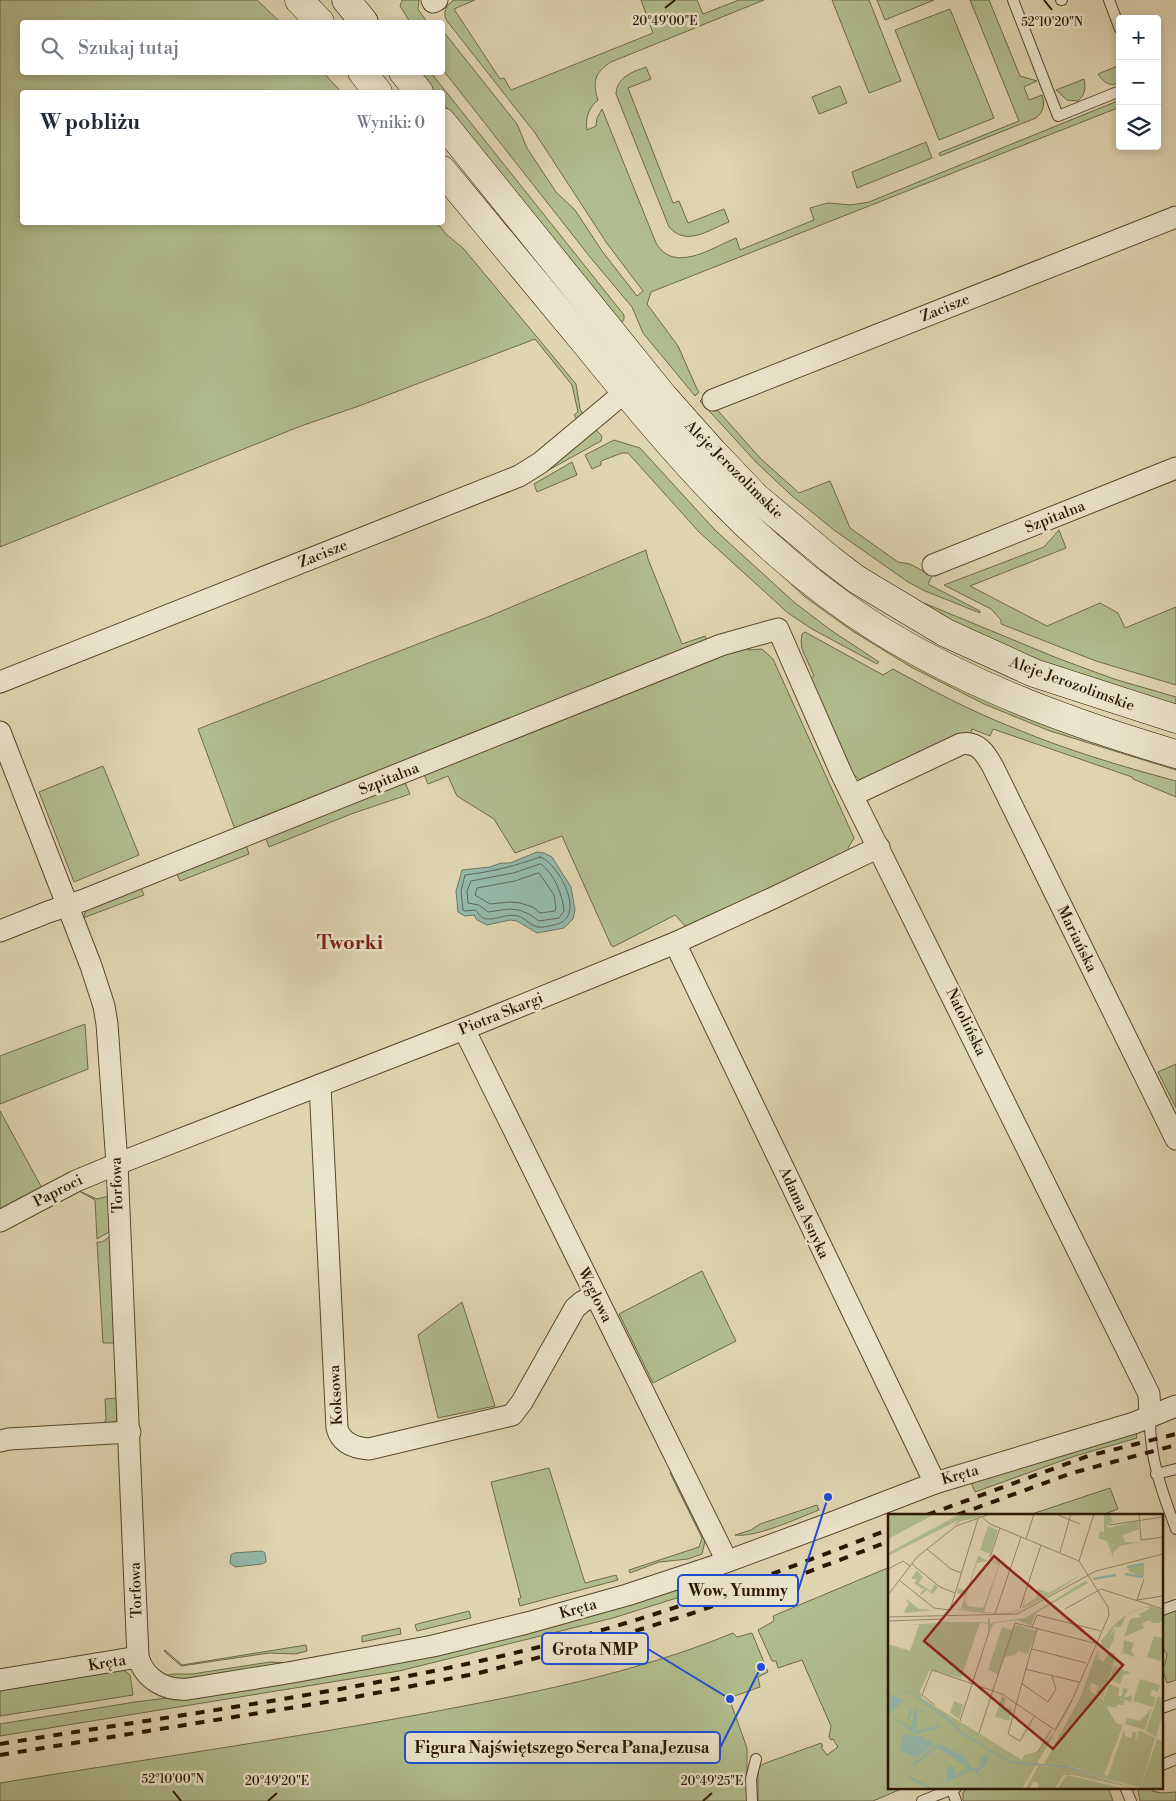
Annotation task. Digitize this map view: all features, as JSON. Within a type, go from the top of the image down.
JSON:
[{"type":"main road","points":[[299,0],[318,20]]},
{"type":"main road","points":[[346,0],[362,20]]},
{"type":"main road","points":[[364,75],[376,90]]},
{"type":"main road","points":[[405,75],[417,90]]},
{"type":"main road","name":"Aleje Jerozolimskie","points":[[445,126],[664,397],[712,452],[756,497],[822,552],[856,579],[946,633],[1034,673],[1176,720]]},
{"type":"main road","name":"Aleje Jerozolimskie","points":[[445,174],[677,453],[745,525],[802,574],[881,630],[941,665],[1048,713],[1176,754]]},
{"type":"street","name":"Zacisze","points":[[713,400],[1176,217]]},
{"type":"street","name":"Zacisze","points":[[0,682],[519,476],[540,463],[625,392]]},
{"type":"street","name":"Szpitalna","points":[[933,565],[1176,468]]},
{"type":"street","name":"Szpitalna","points":[[0,931],[93,897],[721,645],[778,629]]},
{"type":"street","name":"Natolińska","points":[[778,629],[838,766],[1149,1394],[1150,1416]]},
{"type":"street","name":"Torfowa","points":[[0,732],[66,906],[96,979],[106,1014],[117,1164],[130,1432],[138,1657]]},
{"type":"street","name":"Mariańska","points":[[853,795],[961,744],[972,744],[982,750],[1176,1138]]},
{"type":"street","name":"Piotra Skargi","points":[[117,1164],[464,1029],[675,943],[879,847]]},
{"type":"street","name":"Adama Asnyka","points":[[675,943],[935,1483]]},
{"type":"street","name":"Węglowa","points":[[464,1029],[727,1561]]},
{"type":"street","name":"Koksowa","points":[[320,1085],[337,1428],[347,1443],[360,1449],[369,1449],[512,1415],[522,1402],[575,1308],[595,1295]]},
{"type":"street","name":"Paproci","points":[[0,1221],[76,1181],[117,1164]]},
{"type":"street","name":"Kręta","points":[[0,1680],[138,1657],[148,1675],[163,1686],[177,1690],[433,1646],[618,1598],[831,1524],[935,1483],[1134,1423],[1176,1406]]},
{"type":"street","points":[[0,1441],[130,1432]]},
{"type":"lane","points":[[1013,0],[1058,116],[1116,93]]},
{"type":"lane","points":[[1109,0],[1116,18]]},
{"type":"lane","points":[[1150,1416],[1152,1450],[1156,1474],[1176,1529]]},
{"type":"lane","points":[[1156,1474],[1176,1469]]},
{"type":"lane","points":[[1164,1609],[1176,1605]]},
{"type":"lane","points":[[1164,1707],[1176,1703]]},
{"type":"lane","points":[[752,1801],[751,1779],[756,1758]]},
{"type":"lane","points":[[1164,1764],[1176,1759]]},
{"type":"lane","points":[[923,1801],[954,1788],[956,1801]]},
{"type":"lane","points":[[1125,1788],[1131,1801]]},
{"type":"green space","points":[[0,0],[257,0],[278,20],[20,20],[20,75],[326,75],[339,90],[20,90],[20,225],[439,225],[447,235],[463,248],[576,384],[580,409],[584,416],[578,421],[574,415],[578,412],[572,385],[535,339],[301,426],[0,547]]},
{"type":"green space","points":[[402,0],[419,0],[418,9],[426,20],[409,20],[400,6]]},
{"type":"green space","points":[[454,0],[475,0],[454,9],[500,79],[504,78],[511,90],[653,33],[641,0],[697,0],[703,14],[739,0],[764,0],[611,62],[601,70],[596,78],[595,88],[598,100],[588,113],[587,130],[596,126],[597,118],[602,109],[656,243],[664,252],[673,257],[694,256],[736,238],[740,250],[814,220],[810,208],[828,203],[851,205],[869,202],[1116,102],[1116,109],[651,292],[647,304],[678,346],[699,392],[695,396],[643,333],[632,307],[590,257],[445,73],[445,34],[517,124],[527,148],[556,192],[575,210],[602,251],[637,296],[643,291],[606,242],[535,133],[447,21],[446,9]]},
{"type":"green space","points":[[832,0],[869,0],[901,81],[869,93]]},
{"type":"green space","points":[[877,0],[934,0],[885,20]]},
{"type":"green space","points":[[970,0],[989,0],[1020,76],[1037,81],[1024,87],[1029,100],[1042,95],[1043,108],[1036,118],[940,156],[939,153],[1019,121]]},
{"type":"green space","points":[[950,9],[994,118],[939,140],[895,30]]},
{"type":"green space","points":[[646,67],[651,79],[628,88],[673,203],[679,201],[688,223],[724,209],[729,222],[698,235],[683,236],[669,227],[616,94],[622,79]]},
{"type":"green space","points":[[1116,67],[1116,83],[1108,84],[1098,74]]},
{"type":"green space","points":[[421,75],[433,75],[445,90],[433,90]]},
{"type":"green space","points":[[1084,79],[1084,91],[1078,101],[1067,100],[1056,90]]},
{"type":"green space","points":[[840,86],[847,103],[819,114],[812,97]]},
{"type":"green space","points":[[445,91],[624,315],[620,326],[445,106]]},
{"type":"green space","points":[[926,142],[932,158],[857,188],[852,172]]},
{"type":"green space","points":[[705,396],[760,458],[799,493],[830,481],[850,528],[898,562],[910,564],[932,576],[928,584],[980,611],[980,613],[925,591],[908,582],[834,530],[791,495],[757,463],[700,401]]},
{"type":"green space","points":[[596,430],[602,436],[601,441],[545,472]]},
{"type":"green space","points":[[614,440],[640,448],[715,530],[795,603],[832,631],[879,662],[877,664],[812,629],[788,613],[699,532],[628,453],[622,453],[601,461],[601,465],[592,469],[585,455]]},
{"type":"green space","points":[[572,462],[577,475],[537,492],[534,484]]},
{"type":"green space","points":[[1059,530],[1066,548],[970,586],[1047,626],[1100,603],[1118,613],[1125,628],[1176,607],[1176,685],[1096,661],[1001,624],[1001,620],[991,609],[944,585],[1044,547]]},
{"type":"green space","points":[[646,550],[682,644],[705,636],[709,645],[236,832],[198,729],[490,616]]},
{"type":"green space","points":[[774,568],[1176,767],[1176,770],[1050,731],[984,704],[911,667],[854,632],[805,597]]},
{"type":"green space","points":[[924,603],[1057,658],[1114,679],[1176,697],[1176,707],[1075,675],[980,636],[921,605]]},
{"type":"green space","points":[[805,632],[883,675],[893,669],[994,720],[1050,742],[1176,781],[1176,797],[1132,777],[993,729],[990,736],[972,729],[970,736],[870,779],[860,780],[851,772],[809,679],[814,676],[802,649],[802,634]]},
{"type":"green space","points":[[745,644],[748,650],[762,649],[773,659],[854,838],[848,848],[850,852],[688,929],[675,915],[613,947],[562,836],[515,853],[494,819],[457,796],[448,776],[428,784],[422,770]]},
{"type":"green space","points":[[103,766],[139,855],[74,882],[39,792]]},
{"type":"green space","points":[[403,778],[410,794],[351,814],[269,847],[264,834]]},
{"type":"green space","points":[[246,845],[249,854],[180,881],[176,872]]},
{"type":"green space","points":[[140,886],[144,895],[83,918],[87,909]]},
{"type":"green space","points":[[85,1024],[88,1069],[0,1104],[0,1056]]},
{"type":"green space","points":[[1176,1064],[1176,1108],[1158,1072]]},
{"type":"green space","points":[[0,1111],[43,1190],[0,1213]]},
{"type":"green space","points":[[79,1191],[97,1199],[110,1196],[112,1230],[97,1239],[95,1200]]},
{"type":"green space","points":[[112,1235],[117,1343],[103,1343],[97,1242],[102,1242]]},
{"type":"green space","points":[[702,1271],[736,1341],[653,1383],[619,1314]]},
{"type":"green space","points":[[462,1302],[495,1406],[438,1418],[418,1335]]},
{"type":"green space","points":[[117,1398],[121,1415],[114,1422],[100,1427],[106,1420],[105,1399]]},
{"type":"green space","points":[[1136,1432],[1137,1438],[1075,1456],[975,1492],[970,1480]]},
{"type":"green space","points":[[549,1468],[585,1583],[616,1575],[618,1580],[520,1606],[518,1599],[521,1598],[491,1482]]},
{"type":"green space","points":[[674,1469],[705,1541],[702,1554],[688,1559],[659,1562],[630,1573],[629,1570],[699,1547],[702,1538],[670,1473]]},
{"type":"green space","points":[[1110,1488],[1118,1509],[1105,1514],[1032,1514]]},
{"type":"green space","points":[[817,1505],[819,1510],[777,1527],[744,1535],[735,1535],[751,1530],[760,1524]]},
{"type":"green space","points":[[888,1568],[888,1788],[904,1788],[873,1801],[758,1801],[758,1768],[763,1764],[821,1743],[823,1746],[821,1747],[827,1755],[838,1747],[833,1739],[831,1740],[829,1737],[831,1726],[802,1660],[778,1668],[776,1661],[772,1661],[758,1630],[774,1621],[773,1616]]},
{"type":"green space","points":[[712,1577],[715,1586],[613,1618],[399,1671],[0,1736],[0,1724],[135,1702],[200,1694]]},
{"type":"green space","points":[[1176,1610],[1176,1680],[1167,1683],[1164,1674],[1167,1655],[1164,1650],[1164,1615]]},
{"type":"green space","points":[[469,1611],[471,1618],[417,1631],[415,1625],[417,1624]]},
{"type":"green space","points":[[400,1628],[401,1634],[362,1642],[362,1636]]},
{"type":"green space","points":[[733,1633],[737,1637],[752,1633],[768,1672],[758,1677],[760,1687],[729,1698],[747,1748],[747,1801],[0,1801],[0,1783],[317,1733],[501,1699],[619,1671],[696,1647]]},
{"type":"green space","points":[[306,1645],[307,1651],[295,1654],[269,1653],[181,1666],[164,1651],[182,1665]]},
{"type":"green space","points":[[270,1662],[295,1663],[189,1683],[164,1676],[192,1674]]},
{"type":"green space","points":[[121,1668],[130,1675],[133,1695],[0,1716],[0,1688]]},
{"type":"green space","points":[[969,1788],[1108,1788],[1113,1801],[963,1801],[963,1792]]},
{"type":"green space","points":[[1141,1788],[1153,1788],[1152,1791],[1162,1793],[1176,1792],[1176,1801],[1140,1801],[1138,1791]]},
{"type":"water","points":[[537,852],[552,857],[571,887],[575,910],[573,919],[564,928],[537,933],[517,921],[510,920],[487,925],[477,920],[474,915],[465,916],[458,912],[456,891],[462,870],[510,863]]},
{"type":"water","points":[[262,1551],[265,1553],[266,1562],[262,1564],[235,1567],[230,1563],[231,1555],[234,1553]]},
{"type":"railway","points":[[930,1514],[1088,1456],[1176,1434]]},
{"type":"railway","points":[[960,1514],[1072,1473],[1176,1445]]},
{"type":"railway","points":[[0,1744],[333,1690],[399,1678],[531,1649],[668,1610],[888,1530]]},
{"type":"railway","points":[[0,1755],[345,1699],[479,1673],[606,1640],[690,1614],[888,1542]]},
{"type":"place","name":"Wow, Yummy","points":[[828,1497]]},
{"type":"place","name":"Figura Najświętszego Serca Pana Jezusa","points":[[761,1667]]},
{"type":"place","name":"Grota NMP","points":[[730,1699]]},
{"type":"district","name":"Tworki","points":[[350,943]]}]
